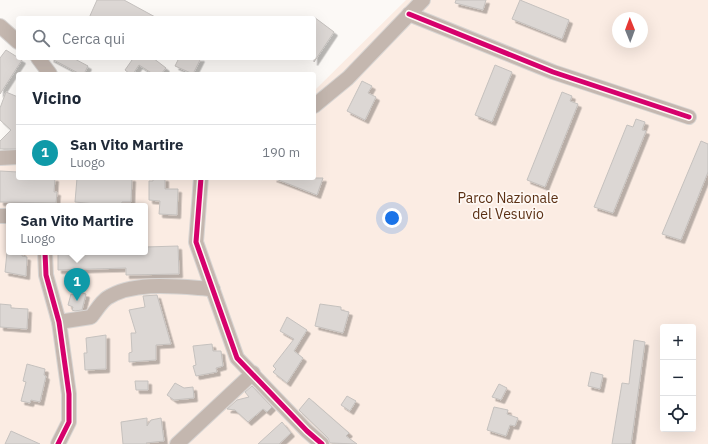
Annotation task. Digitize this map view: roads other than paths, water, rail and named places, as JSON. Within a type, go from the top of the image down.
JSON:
[{"type":"street","points":[[316,104],[348,78],[423,0]]},
{"type":"street","points":[[409,14],[553,72],[689,117]]},
{"type":"street","points":[[0,26],[16,40]]},
{"type":"street","points":[[40,60],[48,72]]},
{"type":"street","points":[[0,158],[16,157]]},
{"type":"street","points":[[201,180],[196,242],[237,358],[307,431],[322,444]]},
{"type":"street","points":[[45,255],[46,275],[59,322],[69,394],[69,422],[58,444]]},
{"type":"street","points":[[59,322],[91,316],[107,298],[128,289],[167,286],[213,289]]},
{"type":"street","points":[[177,444],[253,374]]},
{"type":"place","name":"San Vito Martire","points":[[77,301]]},
{"type":"park label","name":"Parco Nazionale del Vesuvio","points":[[508,206]]}]
